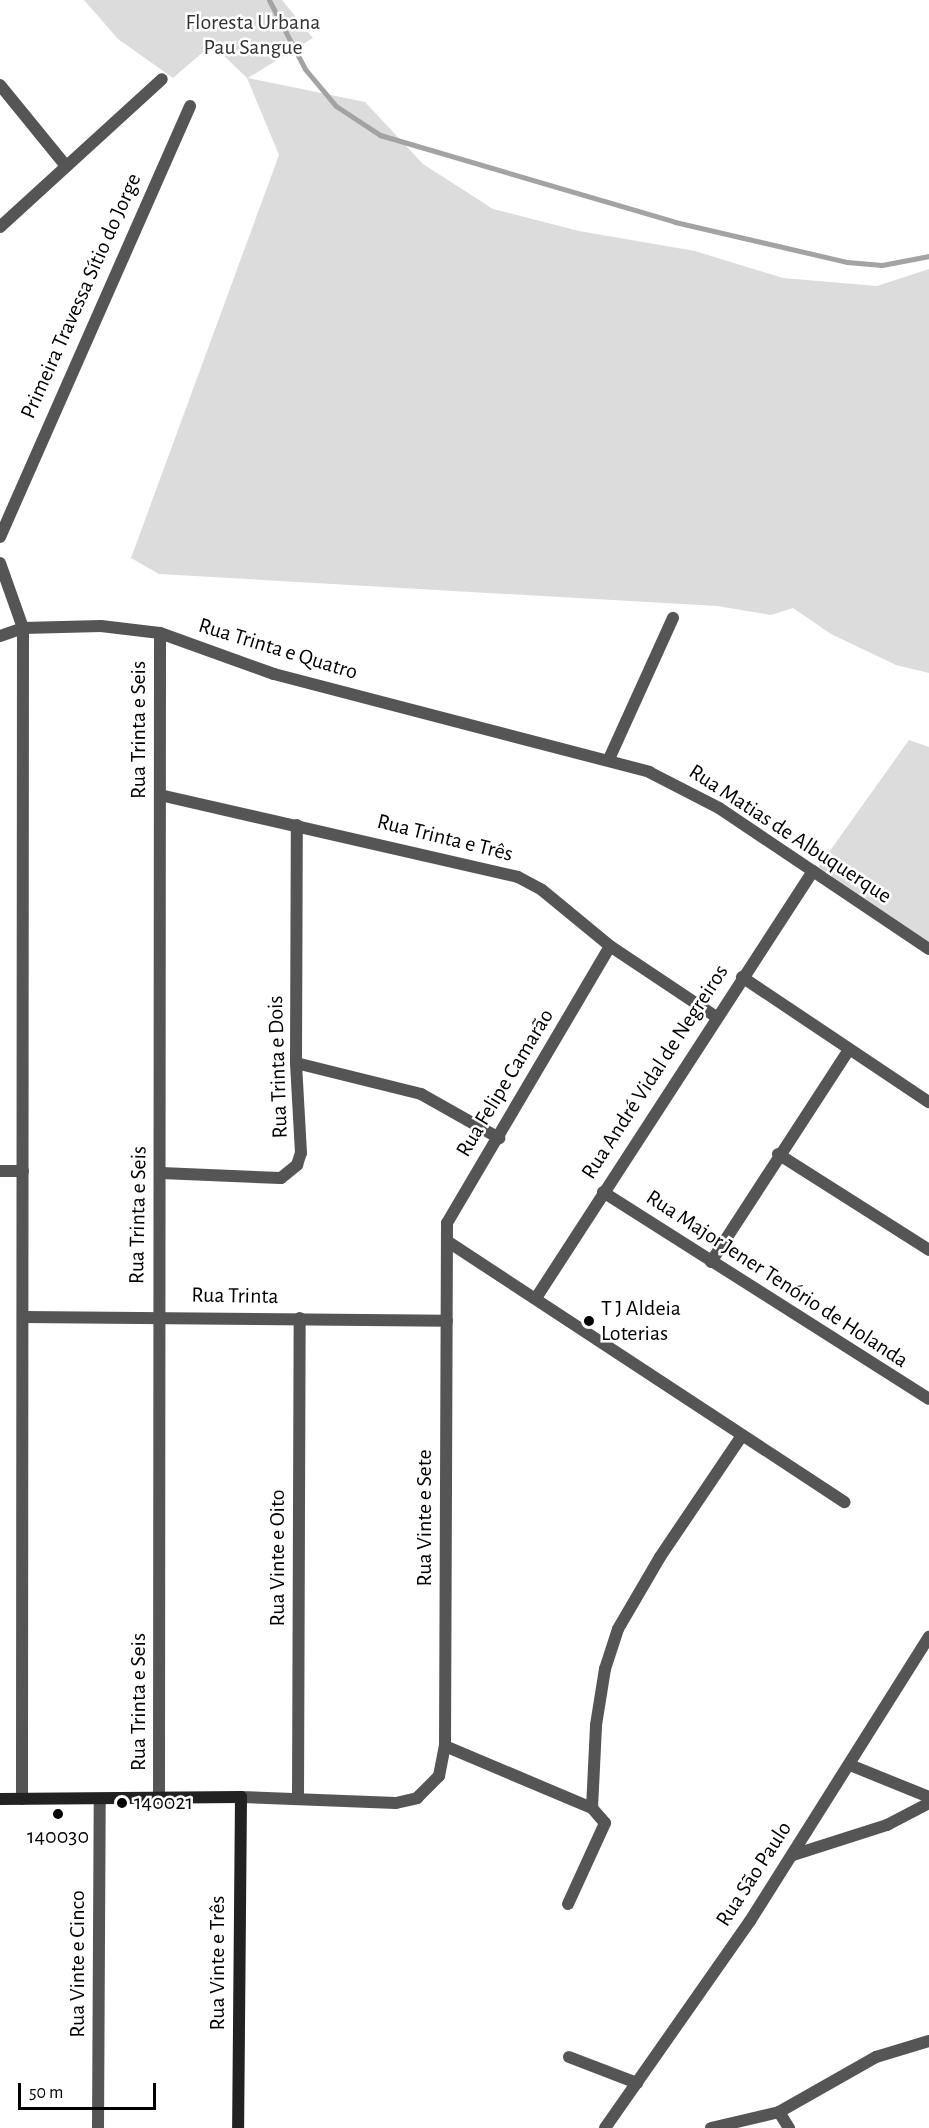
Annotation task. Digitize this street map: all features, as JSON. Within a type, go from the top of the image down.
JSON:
[{"type":"main road","points":[[0,1799],[100,1800],[241,1797]]},
{"type":"main road","name":"Rua Vinte e Três","points":[[238,2128],[241,1797]]},
{"type":"street","points":[[0,227],[162,79]]},
{"type":"street","points":[[0,85],[66,166]]},
{"type":"street","name":"Primeira Travessa Sítio do Jorge","points":[[0,537],[190,106]]},
{"type":"street","points":[[0,563],[23,628],[22,1799]]},
{"type":"street","points":[[609,759],[673,618]]},
{"type":"street","name":"Rua Trinta e Quatro","points":[[0,636],[23,628],[129,627],[160,633],[274,674],[518,735]]},
{"type":"street","name":"Rua Trinta e Seis","points":[[159,1799],[157,1317],[160,1173],[160,633]]},
{"type":"street","name":"Rua Matias de Albuquerque","points":[[518,735],[609,759],[683,786],[929,949]]},
{"type":"street","name":"Rua Trinta e Três","points":[[160,795],[518,877],[542,890],[610,946],[715,1016]]},
{"type":"street","name":"Rua Trinta e Dois","points":[[160,1173],[281,1178],[291,1174],[301,1153],[296,1064],[297,825]]},
{"type":"street","name":"Rua André Vidal de Negreiros","points":[[536,1298],[715,1016],[813,871]]},
{"type":"street","name":"Rua Felipe Camarão","points":[[450,1244],[451,1210],[499,1138],[610,946]]},
{"type":"street","points":[[742,976],[848,1051],[929,1102]]},
{"type":"street","points":[[711,1262],[778,1154],[848,1051]]},
{"type":"street","points":[[296,1064],[421,1094],[499,1138]]},
{"type":"street","points":[[778,1154],[929,1250]]},
{"type":"street","points":[[0,1171],[23,1171]]},
{"type":"street","name":"Rua Major Jener Tenório de Holanda","points":[[603,1192],[929,1399]]},
{"type":"street","points":[[450,1244],[536,1298],[741,1437],[844,1502]]},
{"type":"street","name":"Rua Vinte e Sete","points":[[298,1798],[396,1803],[430,1789],[439,1776],[445,1746],[447,1321],[450,1244]]},
{"type":"street","name":"Rua Trinta","points":[[23,1317],[447,1321]]},
{"type":"street","name":"Rua Vinte e Oito","points":[[298,1798],[300,1318]]},
{"type":"street","points":[[592,1808],[596,1725],[605,1669],[618,1629],[660,1557],[741,1437]]},
{"type":"street","name":"Rua São Paulo","points":[[605,2128],[793,1855],[929,1636]]},
{"type":"street","points":[[445,1746],[592,1808],[605,1823],[568,1904]]},
{"type":"street","points":[[850,1765],[929,1797]]},
{"type":"street","points":[[241,1797],[298,1798]]},
{"type":"street","name":"Rua Vinte e Cinco","points":[[98,2128],[100,1800]]},
{"type":"street","points":[[793,1855],[886,1825],[929,1803]]},
{"type":"street","points":[[711,2128],[778,2112],[876,2057],[929,2041]]},
{"type":"street","points":[[569,2057],[637,2083]]},
{"type":"street","points":[[778,2112],[789,2128]]},
{"type":"green space","name":"Floresta Urbana Pau Sangue","points":[[84,0],[282,0],[313,38],[248,78],[365,102],[423,164],[493,209],[579,231],[695,251],[783,278],[877,286],[929,269],[929,673],[896,665],[831,634],[793,608],[771,615],[717,606],[159,574],[131,558],[279,155],[247,78],[217,49],[203,52],[173,78],[118,39]]},
{"type":"green space","points":[[909,740],[929,747],[929,952],[812,876]]},
{"type":"waterway","points":[[269,0],[305,69],[336,106],[380,135],[675,222],[847,262],[882,265],[929,256]]},
{"type":"place","name":"T J Aldeia Loterias","points":[[589,1321]]},
{"type":"place","name":"140021","points":[[122,1803]]},
{"type":"place","name":"140030","points":[[58,1814]]}]
